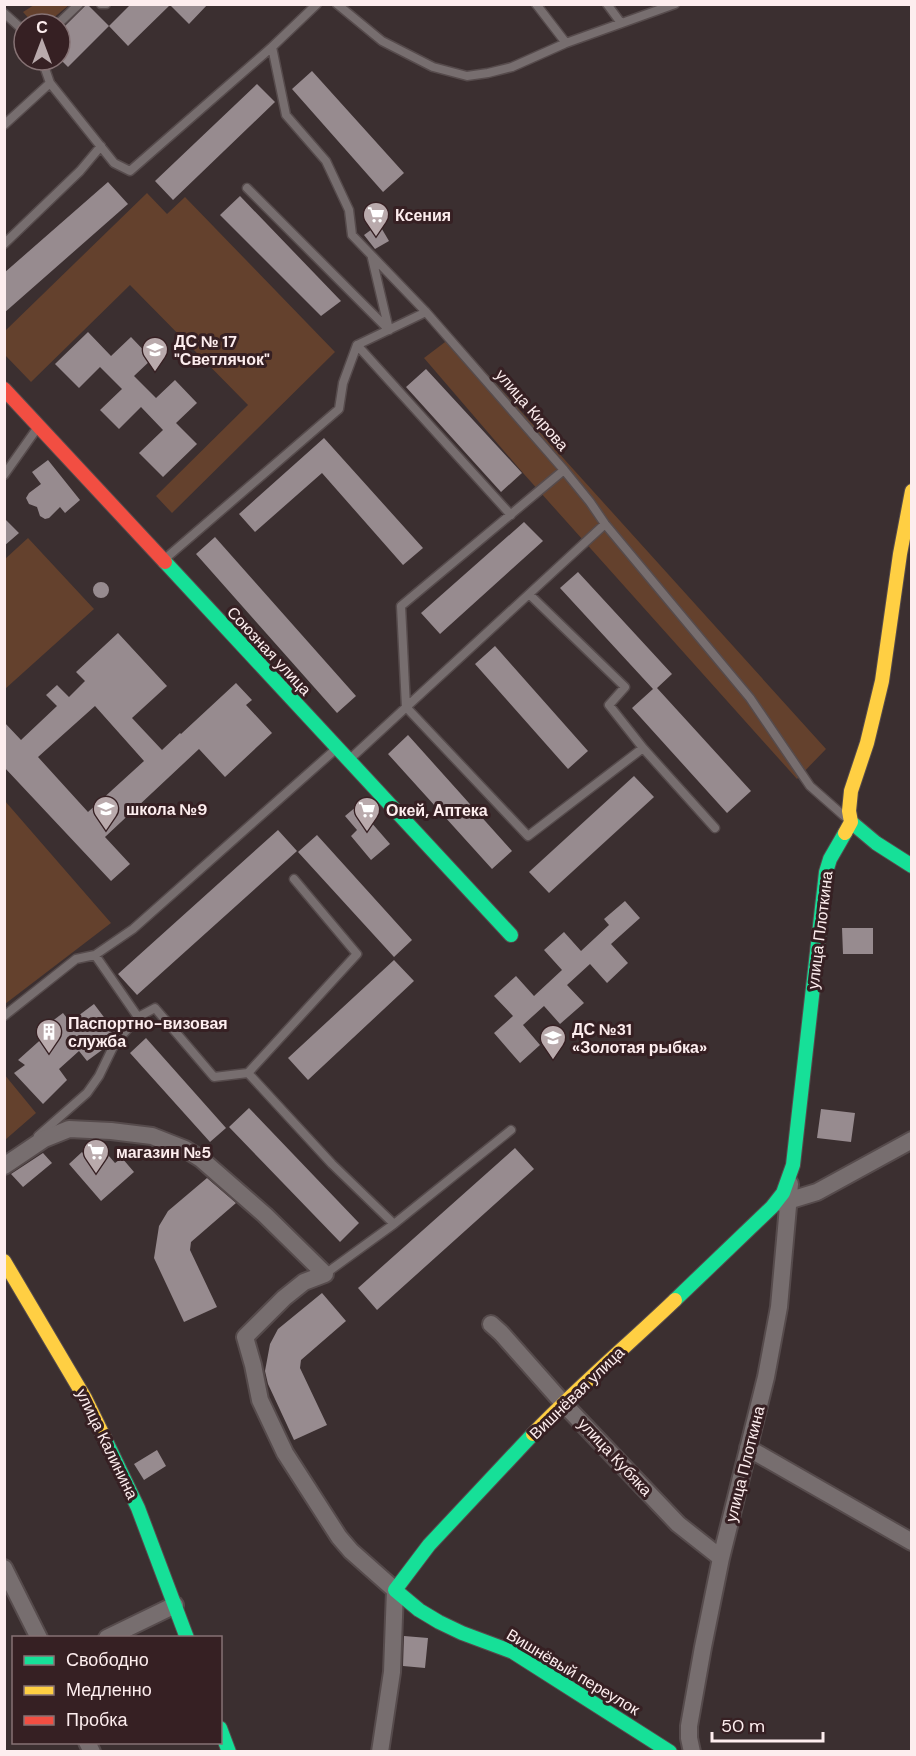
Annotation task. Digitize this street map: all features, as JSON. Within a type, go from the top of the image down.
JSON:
[{"type":"street","name":"Союзная улица","points":[[4,389],[511,935]]},
{"type":"street","points":[[912,491],[906,555],[881,687],[874,721],[849,792],[848,811],[851,822],[876,843],[912,866]]},
{"type":"street","name":"улица Плоткина","points":[[692,1752],[689,1726],[703,1647],[766,1377],[779,1307],[788,1201],[826,872],[830,859],[851,822]]},
{"type":"street","points":[[5,1166],[44,1139],[69,1129],[152,1136],[185,1149],[214,1170],[265,1215],[325,1274],[304,1282],[291,1292],[245,1337],[260,1400],[285,1453],[351,1551],[395,1590],[392,1672],[381,1752]]},
{"type":"street","points":[[788,1201],[817,1192],[912,1140]]},
{"type":"street","name":"Вишнёвая улица","points":[[395,1590],[429,1545],[563,1402],[672,1304],[772,1207],[783,1193],[793,1165]]},
{"type":"street","name":"Вишнёвая улица","points":[[772,1207],[788,1201]]},
{"type":"street","name":"улица Калинина","points":[[4,1261],[85,1398],[138,1508],[186,1636]]},
{"type":"street","name":"улица Кубяка","points":[[490,1324],[501,1333],[678,1524],[722,1558]]},
{"type":"street","points":[[748,1448],[912,1542]]},
{"type":"street","points":[[4,1568],[38,1636]]},
{"type":"street","name":"Вишнёвый переулок","points":[[395,1590],[432,1619],[451,1629],[513,1652],[670,1752]]},
{"type":"street","points":[[111,1636],[175,1605]]},
{"type":"street","points":[[652,1740],[677,1742],[686,1735],[689,1726]]},
{"type":"street","points":[[222,1733],[229,1752]]},
{"type":"lane","points":[[101,4],[106,4]]},
{"type":"lane","points":[[46,72],[50,83],[114,163],[130,171],[272,47],[317,4]]},
{"type":"lane","points":[[337,4],[382,41],[433,67],[467,76],[512,67],[566,43],[675,4]]},
{"type":"lane","points":[[536,4],[566,43]]},
{"type":"lane","points":[[607,4],[621,23]]},
{"type":"lane","name":"улица Кирова","points":[[272,47],[286,115],[326,161],[349,210],[352,235],[426,312],[564,470],[605,524],[750,698],[810,786],[851,822]]},
{"type":"lane","points":[[4,125],[50,83]]},
{"type":"lane","points":[[4,244],[80,171],[101,146]]},
{"type":"lane","points":[[247,188],[389,330]]},
{"type":"lane","points":[[372,255],[389,330]]},
{"type":"lane","points":[[163,561],[339,409],[343,383],[357,345],[426,312]]},
{"type":"lane","points":[[357,345],[511,514]]},
{"type":"lane","points":[[4,475],[38,427]]},
{"type":"lane","points":[[564,470],[401,606],[406,707],[528,836],[643,748]]},
{"type":"lane","points":[[349,761],[605,524]]},
{"type":"lane","points":[[529,594],[625,687],[609,705],[643,748],[715,828]]},
{"type":"lane","points":[[4,1016],[76,959],[95,955],[133,929],[337,748]]},
{"type":"lane","points":[[5,1166],[87,1093],[99,1076],[115,1043],[138,1017],[155,1008],[214,1077],[248,1073],[357,954],[294,879]]},
{"type":"lane","points":[[95,955],[138,1017]]},
{"type":"lane","points":[[248,1073],[332,1164],[394,1224]]},
{"type":"lane","points":[[325,1274],[394,1224],[511,1130]]},
{"type":"shaded area","points":[[34,4],[69,5],[61,12],[23,12]]},
{"type":"shaded area","points":[[147,193],[167,214],[185,197],[335,352],[172,513],[156,496],[248,405],[130,285],[31,382],[5,355],[5,331]]},
{"type":"shaded area","points":[[453,336],[826,749],[797,779],[523,473],[424,358]]},
{"type":"shaded area","points":[[28,538],[94,609],[5,689],[5,559]]},
{"type":"shaded area","points":[[5,801],[111,923],[5,1004]]},
{"type":"shaded area","points":[[4,1074],[36,1113],[5,1140],[4,1140]]},
{"type":"building","points":[[87,4],[109,26],[72,63],[72,19]]},
{"type":"building","points":[[131,4],[208,4],[189,24],[170,5],[128,46],[109,26]]},
{"type":"building","points":[[312,71],[404,173],[383,192],[292,89]]},
{"type":"building","points":[[257,84],[275,102],[173,200],[155,181]]},
{"type":"building","points":[[108,182],[128,204],[4,313],[4,273]]},
{"type":"building","points":[[240,196],[341,301],[321,316],[220,215]]},
{"type":"building","name":"Ксения","points":[[379,224],[389,241],[375,249],[364,235]]},
{"type":"building","points":[[88,332],[111,356],[131,337],[152,359],[134,376],[156,398],[175,380],[197,403],[176,423],[197,444],[163,477],[139,453],[163,430],[141,407],[119,429],[100,410],[122,389],[100,367],[79,388],[55,364]]},
{"type":"building","points":[[426,369],[522,473],[501,492],[406,387]]},
{"type":"building","points":[[324,438],[423,548],[403,565],[322,473],[255,532],[239,514]]},
{"type":"building","points":[[48,460],[80,500],[65,513],[60,507],[45,519],[40,516],[37,507],[29,504],[26,498],[41,484],[32,472]]},
{"type":"building","points":[[4,518],[19,533],[4,546]]},
{"type":"building","points":[[524,522],[543,541],[440,634],[421,613]]},
{"type":"building","points":[[215,537],[356,696],[337,713],[196,554]]},
{"type":"building","points":[[578,572],[672,674],[657,688],[751,791],[727,813],[632,708],[653,689],[560,588]]},
{"type":"building","points":[[101,582],[109,590],[101,598],[93,590]]},
{"type":"building","points":[[118,633],[167,686],[132,718],[162,750],[236,683],[252,700],[246,705],[272,733],[225,777],[199,749],[105,837],[130,864],[111,881],[4,767],[4,722],[21,740],[57,706],[46,695],[57,685],[69,697],[85,681],[76,672]],"holes":[[[95,706],[144,761],[88,812],[38,757]]]},
{"type":"building","points":[[495,646],[588,751],[568,769],[475,664]]},
{"type":"building","points":[[408,735],[512,851],[492,869],[388,754]]},
{"type":"building","points":[[634,776],[654,797],[549,893],[529,872]]},
{"type":"building","name":"Окей, Аптека","points":[[357,806],[390,844],[371,860],[351,836],[357,830],[345,816]]},
{"type":"building","points":[[278,830],[297,851],[137,995],[118,974]]},
{"type":"building","points":[[317,835],[412,940],[394,957],[298,852]]},
{"type":"building","points":[[625,901],[640,918],[611,944],[628,963],[607,983],[590,964],[567,985],[584,1003],[560,1024],[544,1006],[523,1025],[540,1045],[520,1063],[494,1033],[513,1016],[494,996],[516,976],[534,996],[562,970],[544,950],[564,932],[581,951],[609,925],[604,919]]},
{"type":"building","points":[[842,928],[873,928],[873,954],[843,954]]},
{"type":"building","points":[[394,960],[414,981],[308,1080],[288,1058]]},
{"type":"building","name":"Паспортно-визовая служба","points":[[94,1004],[116,1033],[99,1046],[102,1050],[87,1061],[79,1051],[59,1069],[67,1080],[43,1104],[14,1073],[25,1065],[18,1060],[47,1034],[43,1028],[63,1013],[70,1022]]},
{"type":"building","points":[[146,1038],[226,1128],[210,1142],[130,1053]]},
{"type":"building","points":[[249,1108],[359,1223],[340,1242],[229,1127]]},
{"type":"building","points":[[821,1109],[855,1113],[851,1142],[817,1138]]},
{"type":"building","points":[[102,1148],[115,1163],[122,1158],[134,1172],[101,1201],[69,1164],[82,1152],[89,1159]]},
{"type":"building","points":[[515,1148],[534,1169],[377,1310],[358,1288]]},
{"type":"building","points":[[43,1153],[52,1163],[23,1187],[11,1174]]},
{"type":"building","points":[[207,1178],[236,1203],[191,1242],[190,1250],[217,1307],[184,1322],[154,1258],[159,1226],[168,1211]]},
{"type":"building","points":[[322,1293],[346,1321],[301,1360],[300,1368],[327,1425],[294,1440],[268,1384],[265,1371],[270,1344],[278,1329]]},
{"type":"building","points":[[157,1450],[166,1466],[144,1480],[134,1464]]},
{"type":"building","points":[[404,1636],[428,1638],[425,1668],[403,1666]]},
{"type":"traffic: fast","points":[[165,562],[511,935]]},
{"type":"traffic: fast","points":[[851,822],[876,843],[912,866]]},
{"type":"traffic: fast","points":[[675,1300],[772,1207],[783,1193],[793,1165],[826,872],[830,859],[845,833]]},
{"type":"traffic: fast","points":[[533,1434],[429,1545],[395,1590],[419,1610],[439,1622],[513,1652],[670,1752]]},
{"type":"traffic: fast","points":[[105,1439],[138,1508],[186,1636]]},
{"type":"traffic: fast","points":[[222,1733],[229,1752]]},
{"type":"traffic: slow","points":[[845,833],[851,822],[849,811],[851,791],[867,743],[882,681],[900,554],[912,491]]},
{"type":"traffic: slow","points":[[4,1261],[85,1398],[105,1439]]},
{"type":"traffic: slow","points":[[533,1434],[675,1300]]},
{"type":"traffic: jam","points":[[4,389],[165,562]]},
{"type":"place","name":"Ксения","points":[[376,238]]},
{"type":"place","name":"ДС № 17 \"Светлячок\"","points":[[155,373]]},
{"type":"place","name":"школа №9","points":[[106,832]]},
{"type":"place","name":"Окей, Аптека","points":[[367,833]]},
{"type":"place","name":"Паспортно-визовая служба","points":[[49,1055]]},
{"type":"place","name":"ДС №31 «Золотая рыбка»","points":[[553,1061]]},
{"type":"place","name":"магазин №5","points":[[96,1175]]}]
